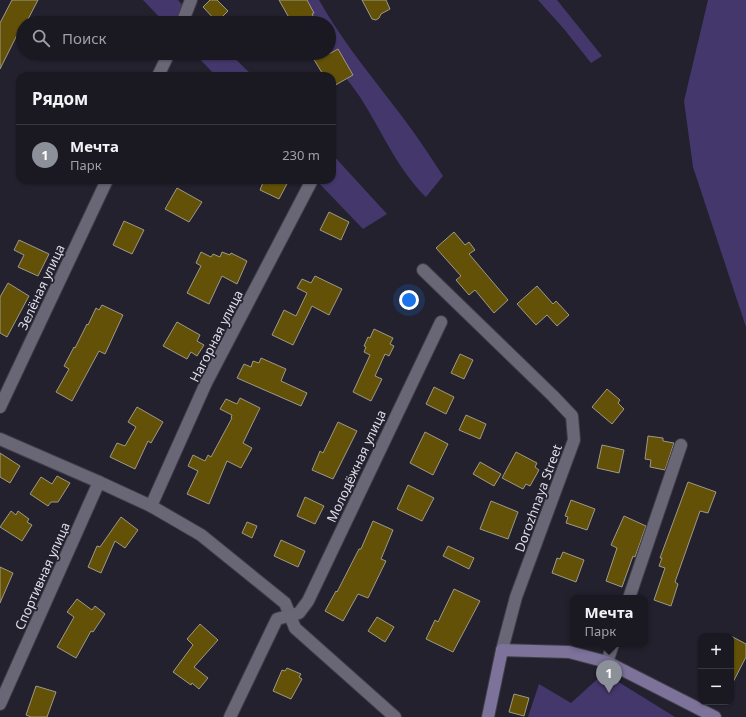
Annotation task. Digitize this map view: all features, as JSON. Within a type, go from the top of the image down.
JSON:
[{"type":"street","points":[[185,16],[191,0]]},
{"type":"street","points":[[160,72],[166,60]]},
{"type":"street","name":"Зелёная улица","points":[[0,407],[105,184]]},
{"type":"street","name":"Нагорная улица","points":[[151,506],[206,383],[310,184]]},
{"type":"street","name":"Dorozhnaya Street","points":[[423,270],[572,416],[574,440],[516,597],[502,650]]},
{"type":"street","name":"Молодёжная улица","points":[[230,717],[277,619],[299,613],[308,601],[441,322]]},
{"type":"street","points":[[0,439],[100,482],[151,506],[201,535],[285,603],[295,628],[395,717]]},
{"type":"street","points":[[630,595],[681,444]]},
{"type":"street","name":"Спортивная улица","points":[[0,704],[100,482]]},
{"type":"street","points":[[607,662],[612,647]]},
{"type":"street","points":[[488,717],[502,650],[569,652],[607,662],[715,717]]},
{"type":"shaded area","points":[[143,0],[178,0],[192,16],[158,16]]},
{"type":"shaded area","points":[[285,0],[319,0],[328,16],[298,16]]},
{"type":"shaded area","points":[[538,0],[557,0],[602,56],[591,63],[564,29]]},
{"type":"shaded area","points":[[708,0],[746,0],[746,327],[693,167],[684,101]]},
{"type":"shaded area","points":[[336,28],[412,130],[443,176],[426,197],[398,162],[368,110],[348,80],[332,60],[336,60]]},
{"type":"shaded area","points":[[201,60],[236,60],[249,72],[212,72]]},
{"type":"shaded area","points":[[336,158],[387,214],[363,229],[320,184],[336,184]]},
{"type":"shaded area","points":[[604,673],[675,717],[528,717],[539,684],[571,703]]},
{"type":"building","points":[[12,0],[38,0],[30,16],[16,16],[16,37],[0,69],[0,23]]},
{"type":"building","points":[[210,0],[217,0],[228,11],[223,16],[211,16],[203,7]]},
{"type":"building","points":[[279,0],[307,0],[314,13],[312,14],[313,16],[288,16]]},
{"type":"building","points":[[362,0],[386,0],[390,9],[381,14],[376,20],[372,19]]},
{"type":"building","points":[[338,49],[353,75],[336,85],[336,72],[322,72],[314,60],[336,60],[336,50]]},
{"type":"building","points":[[262,184],[287,184],[279,199],[260,190]]},
{"type":"building","points":[[177,188],[202,202],[189,222],[165,209]]},
{"type":"building","points":[[329,212],[349,222],[341,240],[320,230]]},
{"type":"building","points":[[124,221],[144,230],[132,254],[113,245]]},
{"type":"building","points":[[454,232],[465,245],[469,242],[475,250],[469,254],[508,300],[494,313],[475,290],[469,295],[456,280],[461,276],[436,248]]},
{"type":"building","points":[[19,240],[49,254],[38,276],[18,267],[24,255],[14,250]]},
{"type":"building","points":[[201,252],[211,257],[213,254],[220,257],[222,252],[230,255],[231,253],[247,261],[237,284],[222,276],[209,304],[187,293],[201,266],[196,263]]},
{"type":"building","points":[[315,276],[342,289],[329,315],[312,306],[293,345],[272,335],[284,310],[296,316],[307,293],[297,288],[302,279],[311,283]]},
{"type":"building","points":[[8,283],[29,296],[7,337],[0,333],[0,297]]},
{"type":"building","points":[[537,286],[553,304],[556,301],[569,315],[557,326],[547,315],[536,325],[517,304]]},
{"type":"building","points":[[102,305],[123,315],[105,354],[99,351],[72,401],[56,392],[69,369],[64,366],[87,324],[88,325],[96,308],[99,310]]},
{"type":"building","points":[[177,322],[200,335],[197,341],[204,345],[197,356],[191,352],[187,359],[163,346]]},
{"type":"building","points":[[374,329],[393,338],[390,344],[394,346],[389,356],[385,354],[375,376],[382,379],[371,401],[353,392],[370,355],[364,352],[366,347],[364,346]]},
{"type":"building","points":[[460,354],[473,360],[464,379],[451,373]]},
{"type":"building","points":[[261,358],[286,369],[281,381],[307,393],[301,406],[237,378],[244,364],[251,367],[253,361],[259,363]]},
{"type":"building","points":[[434,387],[454,397],[446,414],[426,404]]},
{"type":"building","points":[[607,389],[620,400],[618,403],[624,409],[612,424],[592,407]]},
{"type":"building","points":[[240,398],[260,408],[243,443],[252,448],[241,468],[227,461],[209,504],[187,494],[198,471],[188,466],[193,455],[205,461],[208,455],[211,457],[232,418],[232,415],[220,409],[226,399],[237,404]]},
{"type":"building","points":[[137,407],[163,422],[151,443],[148,441],[135,469],[110,457],[117,443],[125,446],[136,427],[128,422]]},
{"type":"building","points":[[466,415],[486,424],[480,439],[459,430]]},
{"type":"building","points":[[338,422],[357,431],[333,479],[312,470],[320,451],[323,453]]},
{"type":"building","points":[[425,432],[448,444],[433,475],[410,463]]},
{"type":"building","points":[[648,436],[663,438],[663,441],[674,443],[665,470],[650,467],[651,460],[645,459]]},
{"type":"building","points":[[602,445],[624,450],[619,473],[597,468]]},
{"type":"building","points":[[516,452],[537,463],[535,467],[539,470],[530,486],[526,484],[523,489],[502,478]]},
{"type":"building","points":[[0,453],[20,466],[10,483],[0,477]]},
{"type":"building","points":[[480,462],[501,474],[494,486],[473,474]]},
{"type":"building","points":[[57,476],[70,483],[58,502],[51,502],[48,506],[30,494],[41,477],[52,484]]},
{"type":"building","points":[[688,482],[716,492],[708,513],[700,511],[675,582],[678,584],[671,606],[654,600],[665,568],[659,566],[662,558],[660,558]]},
{"type":"building","points":[[408,485],[434,498],[422,521],[397,509]]},
{"type":"building","points":[[305,497],[324,506],[315,524],[297,516]]},
{"type":"building","points":[[571,500],[595,509],[587,530],[566,523],[568,517],[565,516]]},
{"type":"building","points":[[491,501],[518,512],[508,539],[480,529]]},
{"type":"building","points":[[11,511],[16,515],[18,511],[29,519],[27,522],[32,525],[22,541],[0,527]]},
{"type":"building","points":[[624,516],[646,526],[622,587],[606,581],[617,548],[611,545]]},
{"type":"building","points":[[121,517],[138,530],[125,548],[115,541],[101,573],[88,567],[97,546],[100,547]]},
{"type":"building","points":[[373,521],[393,530],[381,559],[386,561],[368,598],[358,594],[343,621],[325,611],[336,591],[337,592],[359,549],[361,549]]},
{"type":"building","points":[[247,522],[257,526],[252,538],[242,533]]},
{"type":"building","points":[[281,540],[305,551],[298,567],[274,556]]},
{"type":"building","points":[[448,546],[474,558],[469,569],[443,556]]},
{"type":"building","points":[[563,552],[584,560],[576,582],[552,573],[557,558],[560,559]]},
{"type":"building","points":[[0,567],[13,573],[0,603]]},
{"type":"building","points":[[454,589],[480,601],[453,652],[426,639],[435,620],[438,622]]},
{"type":"building","points":[[77,599],[92,610],[95,606],[105,614],[93,632],[91,631],[76,658],[57,647],[74,617],[67,612]]},
{"type":"building","points":[[377,617],[394,627],[385,642],[368,631]]},
{"type":"building","points":[[200,624],[218,640],[194,667],[208,678],[199,689],[173,672],[193,645],[187,639]]},
{"type":"building","points":[[734,638],[746,644],[746,657],[734,680]]},
{"type":"building","points":[[287,668],[301,674],[299,677],[302,679],[291,699],[273,691],[282,670],[285,671]]},
{"type":"building","points":[[36,686],[56,692],[47,717],[31,717],[26,715]]},
{"type":"building","points":[[514,694],[529,698],[524,716],[509,712]]},
{"type":"place","name":"Мечта","points":[[609,693]]}]
